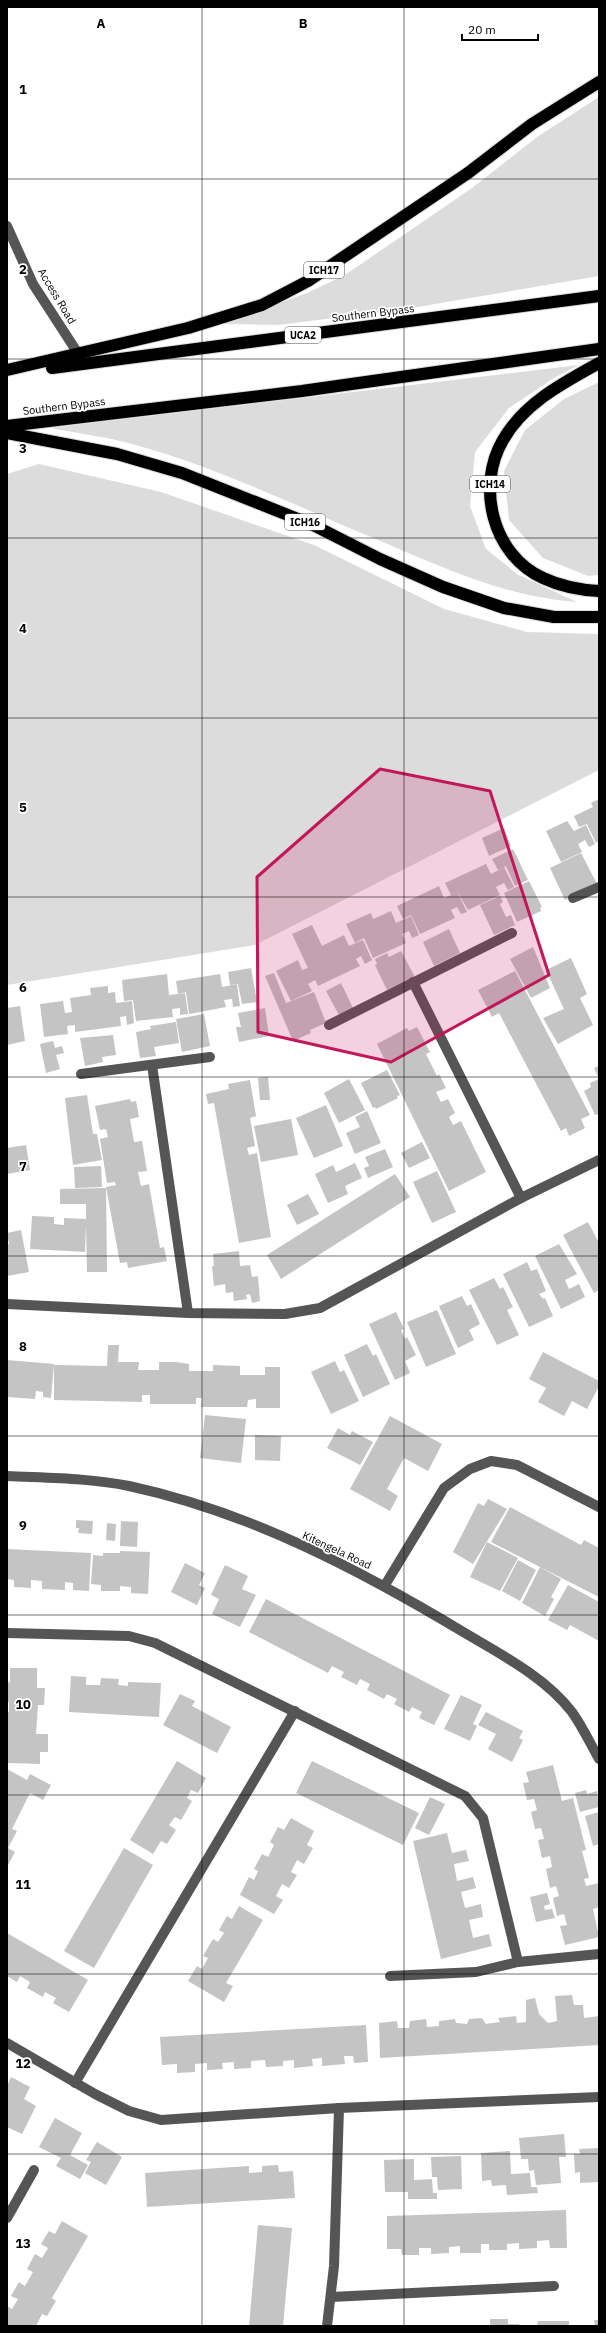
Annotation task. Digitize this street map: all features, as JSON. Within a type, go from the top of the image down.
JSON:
[{"type":"highway","name":"ICH17","points":[[7,370],[79,355],[188,328],[262,305],[308,281],[468,173],[532,124],[599,82]]},
{"type":"highway","name":"Southern Bypass","points":[[7,374],[599,296]]},
{"type":"highway","name":"Southern Bypass","points":[[7,426],[302,391],[599,349]]},
{"type":"highway","name":"ICH14","points":[[599,363],[558,386],[523,413],[503,440],[493,464],[489,490],[495,522],[502,538],[519,561],[542,578],[579,590],[599,592]]},
{"type":"highway","name":"ICH16","points":[[7,433],[117,454],[182,473],[313,525],[380,559],[443,587],[504,608],[554,617],[599,617]]},
{"type":"street","name":"Access Road","points":[[7,226],[34,284],[79,355]]},
{"type":"street","points":[[573,898],[599,886]]},
{"type":"street","points":[[329,1025],[512,933]]},
{"type":"street","points":[[413,982],[521,1198]]},
{"type":"street","points":[[81,1074],[210,1057]]},
{"type":"street","points":[[152,1065],[188,1312]]},
{"type":"street","points":[[7,1304],[188,1312],[285,1314],[320,1308],[521,1198],[599,1160]]},
{"type":"street","points":[[385,1585],[444,1488],[470,1469],[491,1460],[517,1465],[599,1507]]},
{"type":"street","name":"Kitengela Road","points":[[7,1476],[128,1486],[199,1503],[254,1524],[385,1585],[522,1666],[571,1711],[599,1759]]},
{"type":"street","points":[[7,1633],[129,1636],[148,1642],[295,1711],[465,1796],[474,1805],[483,1818],[518,1962]]},
{"type":"street","points":[[75,2083],[295,1711]]},
{"type":"street","points":[[390,1976],[476,1972],[518,1962],[599,1954]]},
{"type":"street","points":[[7,2043],[75,2083],[129,2111],[161,2120],[339,2108],[599,2097]]},
{"type":"street","points":[[327,2326],[334,2266],[339,2108]]},
{"type":"street","points":[[7,2218],[34,2170]]},
{"type":"street","points":[[330,2297],[554,2286]]},
{"type":"highlighted area","points":[[380,769],[490,791],[549,975],[391,1062],[258,1032],[257,877]]},
{"type":"shaded area","points":[[599,97],[599,276],[406,309],[278,325],[220,324],[307,293],[345,275],[472,188],[537,137]]},
{"type":"shaded area","points":[[579,365],[554,378],[509,408],[475,452],[470,506],[486,549],[517,574],[577,602],[548,599],[520,593],[465,576],[438,566],[237,480],[175,457],[112,439],[50,428]]},
{"type":"shaded area","points":[[599,382],[599,575],[588,576],[543,558],[509,520],[504,471],[525,430],[564,399]]},
{"type":"shaded area","points":[[39,464],[161,492],[314,545],[444,609],[527,632],[599,634],[599,770],[255,945],[7,985],[7,474]]},
{"type":"building","points":[[599,799],[599,841],[596,843],[587,824],[579,827],[574,816],[593,807],[591,803]]},
{"type":"building","points":[[567,821],[574,831],[586,825],[595,844],[589,847],[585,840],[578,844],[582,852],[561,862],[546,831]]},
{"type":"building","points":[[504,828],[511,846],[489,856],[482,838]]},
{"type":"building","points":[[513,849],[528,880],[515,886],[506,866],[498,870],[492,859]]},
{"type":"building","points":[[581,853],[597,884],[565,900],[550,868]]},
{"type":"building","points":[[486,864],[491,874],[504,867],[514,887],[508,890],[504,883],[496,887],[500,895],[468,910],[457,891],[467,912],[461,914],[457,907],[451,910],[455,918],[420,934],[411,915],[403,919],[397,906],[439,886],[444,898],[451,895],[445,883]]},
{"type":"building","points":[[529,881],[542,907],[540,908],[541,911],[517,922],[504,893]]},
{"type":"building","points":[[500,896],[503,902],[500,904],[506,917],[511,915],[515,925],[494,935],[480,905]]},
{"type":"building","points":[[391,911],[396,923],[411,916],[419,935],[412,938],[409,931],[402,934],[406,943],[373,958],[364,938],[355,943],[346,924],[371,913],[373,919]]},
{"type":"building","points":[[312,925],[322,946],[344,935],[349,946],[363,940],[372,960],[365,964],[361,956],[356,959],[360,966],[318,986],[315,980],[308,984],[312,991],[291,1001],[276,971],[298,960],[302,970],[308,968],[292,934]]},
{"type":"building","points":[[449,929],[460,953],[434,966],[423,942]]},
{"type":"building","points":[[533,947],[550,988],[531,998],[510,959]]},
{"type":"building","points":[[401,951],[415,977],[387,990],[375,965],[377,964],[375,959],[387,953],[389,957]]},
{"type":"building","points":[[571,958],[587,994],[580,998],[593,1025],[558,1044],[543,1018],[564,1009],[546,970]]},
{"type":"building","points":[[251,968],[257,1002],[242,1004],[238,984],[230,985],[228,972]]},
{"type":"building","points":[[515,971],[590,1115],[581,1119],[585,1128],[569,1136],[566,1128],[561,1131],[499,1013],[492,1017],[478,990]]},
{"type":"building","points":[[274,973],[286,1003],[314,992],[326,1023],[310,1030],[311,1033],[293,1041],[265,976]]},
{"type":"building","points":[[167,974],[169,995],[185,993],[188,1014],[180,1015],[180,1008],[172,1009],[173,1017],[136,1021],[133,1000],[124,1001],[122,980]]},
{"type":"building","points":[[220,974],[222,987],[237,984],[240,1006],[233,1007],[232,999],[224,1000],[226,1007],[189,1014],[186,992],[178,994],[176,981]]},
{"type":"building","points":[[341,983],[354,1010],[340,1017],[326,991]]},
{"type":"building","points":[[108,986],[108,993],[115,992],[116,1003],[132,1001],[134,1023],[127,1025],[126,1016],[120,1017],[121,1026],[75,1032],[75,1025],[67,1026],[68,1034],[44,1037],[40,1004],[63,1001],[65,1013],[72,1012],[70,998],[91,995],[90,988]]},
{"type":"building","points":[[20,1006],[25,1041],[7,1045],[7,1008]]},
{"type":"building","points":[[265,1008],[269,1036],[239,1042],[236,1027],[241,1027],[238,1013]]},
{"type":"building","points":[[204,1014],[210,1046],[182,1052],[176,1019]]},
{"type":"building","points":[[176,1022],[179,1043],[154,1047],[156,1056],[140,1058],[136,1032],[151,1029],[150,1026]]},
{"type":"building","points":[[417,1027],[430,1052],[426,1054],[437,1076],[439,1074],[446,1088],[436,1092],[441,1102],[448,1099],[455,1113],[449,1117],[453,1125],[461,1121],[486,1172],[449,1191],[377,1044],[407,1028],[409,1031]]},
{"type":"building","points":[[113,1035],[116,1055],[102,1057],[103,1062],[85,1066],[80,1038]]},
{"type":"building","points":[[53,1041],[55,1048],[62,1046],[64,1053],[56,1055],[60,1069],[46,1073],[40,1044]]},
{"type":"building","points":[[599,1066],[599,1079],[594,1068]]},
{"type":"building","points":[[387,1070],[400,1095],[397,1096],[398,1098],[376,1109],[375,1107],[373,1108],[361,1083]]},
{"type":"building","points":[[268,1077],[270,1100],[260,1100],[258,1078]]},
{"type":"building","points":[[349,1079],[365,1110],[339,1123],[324,1093]]},
{"type":"building","points":[[599,1079],[599,1114],[595,1115],[584,1091],[591,1087],[590,1083]]},
{"type":"building","points":[[250,1080],[256,1116],[250,1118],[255,1146],[247,1148],[249,1155],[257,1153],[271,1237],[239,1243],[214,1103],[208,1104],[206,1094],[229,1089],[228,1084]]},
{"type":"building","points":[[87,1095],[93,1134],[97,1134],[102,1160],[73,1165],[65,1098]]},
{"type":"building","points":[[130,1099],[131,1102],[136,1101],[139,1117],[130,1119],[134,1142],[142,1141],[147,1171],[138,1172],[141,1186],[149,1184],[160,1248],[164,1247],[167,1261],[128,1268],[127,1262],[120,1263],[106,1187],[116,1185],[115,1182],[107,1183],[100,1139],[108,1137],[106,1129],[100,1130],[95,1106]]},
{"type":"building","points":[[326,1105],[343,1146],[314,1158],[296,1118]]},
{"type":"building","points":[[367,1111],[381,1143],[355,1154],[346,1133],[360,1127],[355,1117]]},
{"type":"building","points":[[291,1119],[298,1155],[261,1162],[254,1126]]},
{"type":"building","points":[[422,1142],[430,1158],[409,1168],[401,1153]]},
{"type":"building","points":[[26,1145],[30,1170],[7,1174],[7,1148]]},
{"type":"building","points":[[385,1149],[393,1167],[368,1178],[364,1168],[369,1166],[365,1157]]},
{"type":"building","points":[[355,1163],[362,1178],[345,1186],[348,1194],[328,1203],[315,1174],[333,1165],[336,1172]]},
{"type":"building","points":[[101,1166],[102,1187],[75,1188],[74,1167]]},
{"type":"building","points":[[437,1171],[456,1212],[432,1223],[413,1182]]},
{"type":"building","points":[[395,1174],[410,1197],[281,1279],[267,1255]]},
{"type":"building","points":[[106,1188],[107,1272],[87,1272],[86,1224],[85,1252],[30,1249],[32,1216],[54,1217],[54,1224],[64,1225],[64,1218],[86,1219],[86,1204],[60,1204],[60,1189]]},
{"type":"building","points":[[308,1194],[319,1214],[297,1225],[287,1205]]},
{"type":"building","points":[[588,1222],[599,1243],[599,1290],[594,1293],[563,1235]]},
{"type":"building","points":[[21,1230],[29,1272],[7,1276],[7,1245],[9,1244],[7,1233]]},
{"type":"building","points":[[559,1244],[577,1274],[565,1280],[569,1289],[579,1284],[585,1297],[561,1309],[535,1256]]},
{"type":"building","points":[[239,1251],[240,1266],[250,1265],[252,1277],[258,1276],[260,1301],[252,1303],[250,1294],[246,1295],[247,1299],[234,1301],[233,1292],[226,1293],[225,1284],[214,1286],[212,1266],[214,1266],[213,1254]]},
{"type":"building","points":[[527,1262],[531,1271],[537,1269],[546,1291],[539,1294],[543,1299],[545,1298],[553,1316],[529,1327],[503,1274]]},
{"type":"building","points":[[494,1278],[500,1289],[503,1287],[513,1307],[507,1310],[519,1335],[497,1345],[469,1290]]},
{"type":"building","points":[[462,1296],[467,1306],[471,1304],[480,1324],[469,1330],[474,1340],[458,1348],[439,1306]]},
{"type":"building","points":[[437,1310],[456,1354],[426,1367],[407,1322]]},
{"type":"building","points":[[396,1312],[404,1329],[401,1330],[405,1339],[407,1337],[416,1355],[405,1361],[410,1373],[395,1380],[369,1324]]},
{"type":"building","points":[[367,1344],[373,1356],[376,1354],[390,1384],[363,1397],[344,1355]]},
{"type":"building","points":[[108,1345],[119,1345],[118,1362],[139,1362],[138,1370],[159,1370],[159,1362],[176,1362],[189,1364],[189,1371],[213,1371],[213,1365],[240,1366],[240,1375],[265,1375],[265,1367],[280,1367],[280,1408],[256,1408],[256,1399],[248,1400],[247,1407],[201,1407],[202,1398],[196,1398],[196,1404],[150,1404],[150,1395],[142,1395],[142,1402],[54,1400],[54,1365],[107,1366]]},
{"type":"building","points":[[543,1352],[599,1381],[599,1386],[587,1409],[572,1401],[564,1416],[538,1402],[546,1388],[529,1379]]},
{"type":"building","points":[[7,1360],[54,1364],[51,1398],[43,1397],[43,1392],[36,1391],[35,1399],[7,1397]]},
{"type":"building","points":[[335,1361],[340,1372],[344,1370],[359,1401],[331,1414],[311,1372]]},
{"type":"building","points":[[205,1415],[246,1419],[241,1463],[200,1458]]},
{"type":"building","points":[[390,1416],[442,1444],[428,1471],[404,1458],[387,1489],[398,1496],[390,1511],[350,1489]]},
{"type":"building","points":[[338,1428],[350,1435],[352,1431],[373,1442],[360,1465],[327,1448]]},
{"type":"building","points":[[255,1435],[281,1436],[280,1461],[255,1460]]},
{"type":"building","points":[[488,1499],[507,1509],[473,1564],[453,1552],[478,1503],[484,1506]]},
{"type":"building","points":[[510,1507],[581,1545],[584,1540],[599,1548],[599,1597],[491,1542]]},
{"type":"building","points":[[76,1520],[93,1521],[92,1534],[78,1533],[79,1528],[76,1528]]},
{"type":"building","points":[[121,1521],[138,1522],[137,1547],[120,1546]]},
{"type":"building","points":[[107,1523],[116,1524],[115,1541],[106,1540]]},
{"type":"building","points":[[487,1542],[518,1558],[500,1591],[470,1577]]},
{"type":"building","points":[[7,1549],[91,1553],[89,1591],[73,1590],[73,1583],[65,1582],[65,1590],[42,1589],[42,1581],[31,1580],[31,1588],[14,1587],[14,1580],[7,1579]]},
{"type":"building","points":[[120,1551],[150,1552],[148,1594],[131,1593],[131,1587],[120,1586],[120,1591],[101,1591],[101,1585],[91,1584],[93,1555],[103,1556],[103,1553],[120,1553]]},
{"type":"building","points":[[518,1560],[536,1570],[520,1601],[502,1591]]},
{"type":"building","points":[[185,1563],[205,1573],[199,1585],[205,1588],[197,1605],[171,1592]]},
{"type":"building","points":[[225,1565],[248,1576],[242,1589],[256,1595],[240,1627],[212,1614],[219,1599],[211,1595]]},
{"type":"building","points":[[540,1567],[561,1579],[551,1597],[554,1599],[545,1616],[522,1603]]},
{"type":"building","points":[[568,1585],[599,1602],[599,1641],[570,1625],[567,1630],[548,1620]]},
{"type":"building","points":[[266,1599],[450,1695],[434,1725],[419,1718],[422,1712],[412,1707],[409,1712],[394,1704],[397,1699],[387,1694],[384,1699],[367,1690],[370,1684],[360,1679],[357,1685],[341,1677],[344,1672],[332,1666],[328,1673],[249,1632]]},
{"type":"building","points":[[10,1668],[37,1668],[37,1688],[45,1688],[44,1705],[38,1705],[36,1734],[48,1734],[48,1752],[40,1752],[40,1764],[7,1763],[7,1712],[9,1712],[9,1702],[7,1702],[7,1683],[10,1682]]},
{"type":"building","points":[[71,1676],[86,1677],[86,1685],[100,1685],[101,1678],[119,1679],[118,1685],[128,1686],[128,1682],[161,1683],[159,1717],[69,1712]]},
{"type":"building","points":[[180,1694],[195,1701],[192,1706],[231,1727],[217,1753],[163,1725]]},
{"type":"building","points":[[461,1695],[482,1705],[473,1724],[477,1726],[470,1741],[444,1729]]},
{"type":"building","points":[[486,1712],[523,1731],[519,1738],[523,1740],[512,1762],[488,1749],[496,1734],[478,1725]]},
{"type":"building","points":[[177,1761],[206,1778],[198,1793],[191,1790],[187,1798],[192,1801],[181,1820],[175,1817],[169,1825],[176,1830],[167,1844],[161,1841],[153,1854],[130,1840]]},
{"type":"building","points":[[312,1761],[419,1813],[403,1845],[296,1793]]},
{"type":"building","points":[[553,1765],[562,1801],[573,1798],[586,1850],[582,1851],[589,1878],[584,1879],[586,1886],[599,1883],[599,1907],[593,1909],[599,1937],[565,1945],[560,1926],[567,1925],[564,1914],[557,1916],[553,1898],[559,1896],[556,1886],[550,1888],[546,1869],[552,1867],[550,1856],[542,1858],[538,1840],[544,1839],[541,1828],[535,1829],[531,1812],[537,1810],[534,1799],[527,1800],[523,1783],[529,1782],[526,1772]]},
{"type":"building","points":[[7,1769],[27,1780],[30,1774],[51,1785],[43,1800],[30,1793],[12,1829],[17,1831],[8,1848],[15,1852],[7,1867]]},
{"type":"building","points":[[586,1790],[587,1794],[597,1791],[599,1807],[580,1812],[575,1793]]},
{"type":"building","points":[[430,1797],[445,1804],[429,1835],[415,1828]]},
{"type":"building","points":[[599,1812],[599,1844],[593,1846],[585,1816]]},
{"type":"building","points":[[291,1818],[314,1831],[307,1845],[313,1848],[304,1864],[297,1860],[291,1872],[297,1875],[289,1888],[282,1884],[276,1896],[283,1900],[274,1914],[240,1895],[249,1877],[254,1880],[258,1871],[254,1869],[262,1854],[268,1857],[274,1845],[270,1842],[278,1827],[284,1830]]},
{"type":"building","points":[[447,1833],[452,1853],[466,1850],[469,1861],[454,1864],[457,1881],[473,1877],[476,1888],[461,1892],[465,1908],[481,1904],[483,1917],[469,1920],[473,1938],[489,1934],[492,1946],[441,1959],[413,1841]]},
{"type":"building","points":[[124,1848],[153,1865],[94,1968],[64,1951]]},
{"type":"building","points":[[547,1893],[550,1904],[544,1906],[545,1910],[552,1909],[555,1918],[536,1922],[530,1897]]},
{"type":"building","points":[[239,1906],[263,1920],[226,1983],[233,1986],[224,2002],[188,1981],[197,1966],[202,1969],[208,1958],[203,1956],[213,1939],[218,1942],[224,1933],[219,1930],[227,1916],[232,1919]]},
{"type":"building","points":[[7,1933],[88,1980],[69,2012],[53,2003],[56,1998],[45,1992],[43,1997],[27,1988],[30,1982],[20,1976],[17,1982],[7,1976]]},
{"type":"building","points":[[572,1995],[574,2005],[583,2005],[584,2018],[599,2016],[599,2045],[380,2058],[379,2023],[397,2021],[398,2028],[409,2028],[410,2021],[426,2019],[427,2027],[439,2026],[439,2021],[455,2019],[456,2023],[467,2024],[469,2019],[482,2018],[486,2024],[500,2022],[498,2018],[516,2016],[517,2023],[526,2022],[526,2000],[535,1998],[539,2014],[548,2023],[557,2021],[555,1996]]},
{"type":"building","points":[[366,2025],[368,2062],[354,2063],[353,2056],[344,2056],[345,2064],[322,2066],[322,2058],[312,2059],[313,2066],[294,2068],[294,2060],[283,2061],[283,2066],[266,2067],[265,2060],[251,2061],[251,2068],[234,2069],[234,2062],[222,2063],[223,2069],[207,2070],[207,2063],[195,2064],[195,2072],[177,2073],[177,2064],[162,2065],[160,2037]]},
{"type":"building","points":[[11,2077],[30,2087],[24,2099],[36,2106],[22,2134],[7,2127],[7,2086]]},
{"type":"building","points":[[55,2118],[82,2133],[70,2155],[88,2165],[80,2179],[56,2166],[61,2158],[39,2147]]},
{"type":"building","points":[[564,2134],[566,2157],[559,2157],[561,2183],[536,2185],[534,2170],[529,2171],[528,2159],[521,2159],[519,2138]]},
{"type":"building","points":[[97,2142],[122,2157],[106,2185],[85,2173],[91,2162],[86,2160]]},
{"type":"building","points":[[599,2148],[599,2182],[580,2183],[580,2172],[575,2173],[574,2154],[580,2154],[579,2149]]},
{"type":"building","points":[[510,2151],[511,2174],[530,2173],[531,2187],[537,2187],[538,2193],[507,2195],[506,2185],[492,2186],[491,2180],[482,2181],[481,2153]]},
{"type":"building","points":[[461,2156],[462,2189],[438,2190],[437,2177],[432,2177],[431,2157]]},
{"type":"building","points":[[414,2159],[414,2180],[432,2179],[433,2193],[437,2193],[437,2199],[408,2199],[408,2192],[385,2192],[384,2160]]},
{"type":"building","points":[[278,2165],[279,2172],[293,2171],[295,2198],[147,2207],[145,2173],[249,2166],[249,2173],[262,2172],[262,2166]]},
{"type":"building","points":[[566,2210],[567,2248],[550,2248],[549,2240],[537,2241],[537,2248],[519,2249],[519,2243],[507,2244],[507,2250],[489,2250],[489,2244],[481,2244],[481,2253],[460,2253],[460,2246],[449,2247],[449,2253],[431,2254],[431,2248],[419,2248],[419,2255],[402,2255],[401,2249],[387,2249],[387,2216]]},
{"type":"building","points":[[62,2221],[88,2236],[52,2298],[56,2301],[47,2316],[42,2314],[36,2326],[7,2326],[7,2306],[12,2309],[18,2299],[11,2296],[19,2282],[25,2286],[33,2272],[27,2269],[35,2254],[42,2258],[48,2248],[41,2244],[49,2231],[55,2234]]},
{"type":"building","points":[[258,2225],[292,2228],[283,2326],[249,2326]]},
{"type":"building","points":[[490,2319],[508,2319],[508,2324],[519,2324],[519,2326],[490,2326]]},
{"type":"building","points":[[594,2320],[599,2320],[599,2326],[595,2326]]},
{"type":"building","points":[[538,2321],[569,2321],[569,2326],[537,2326]]}]
